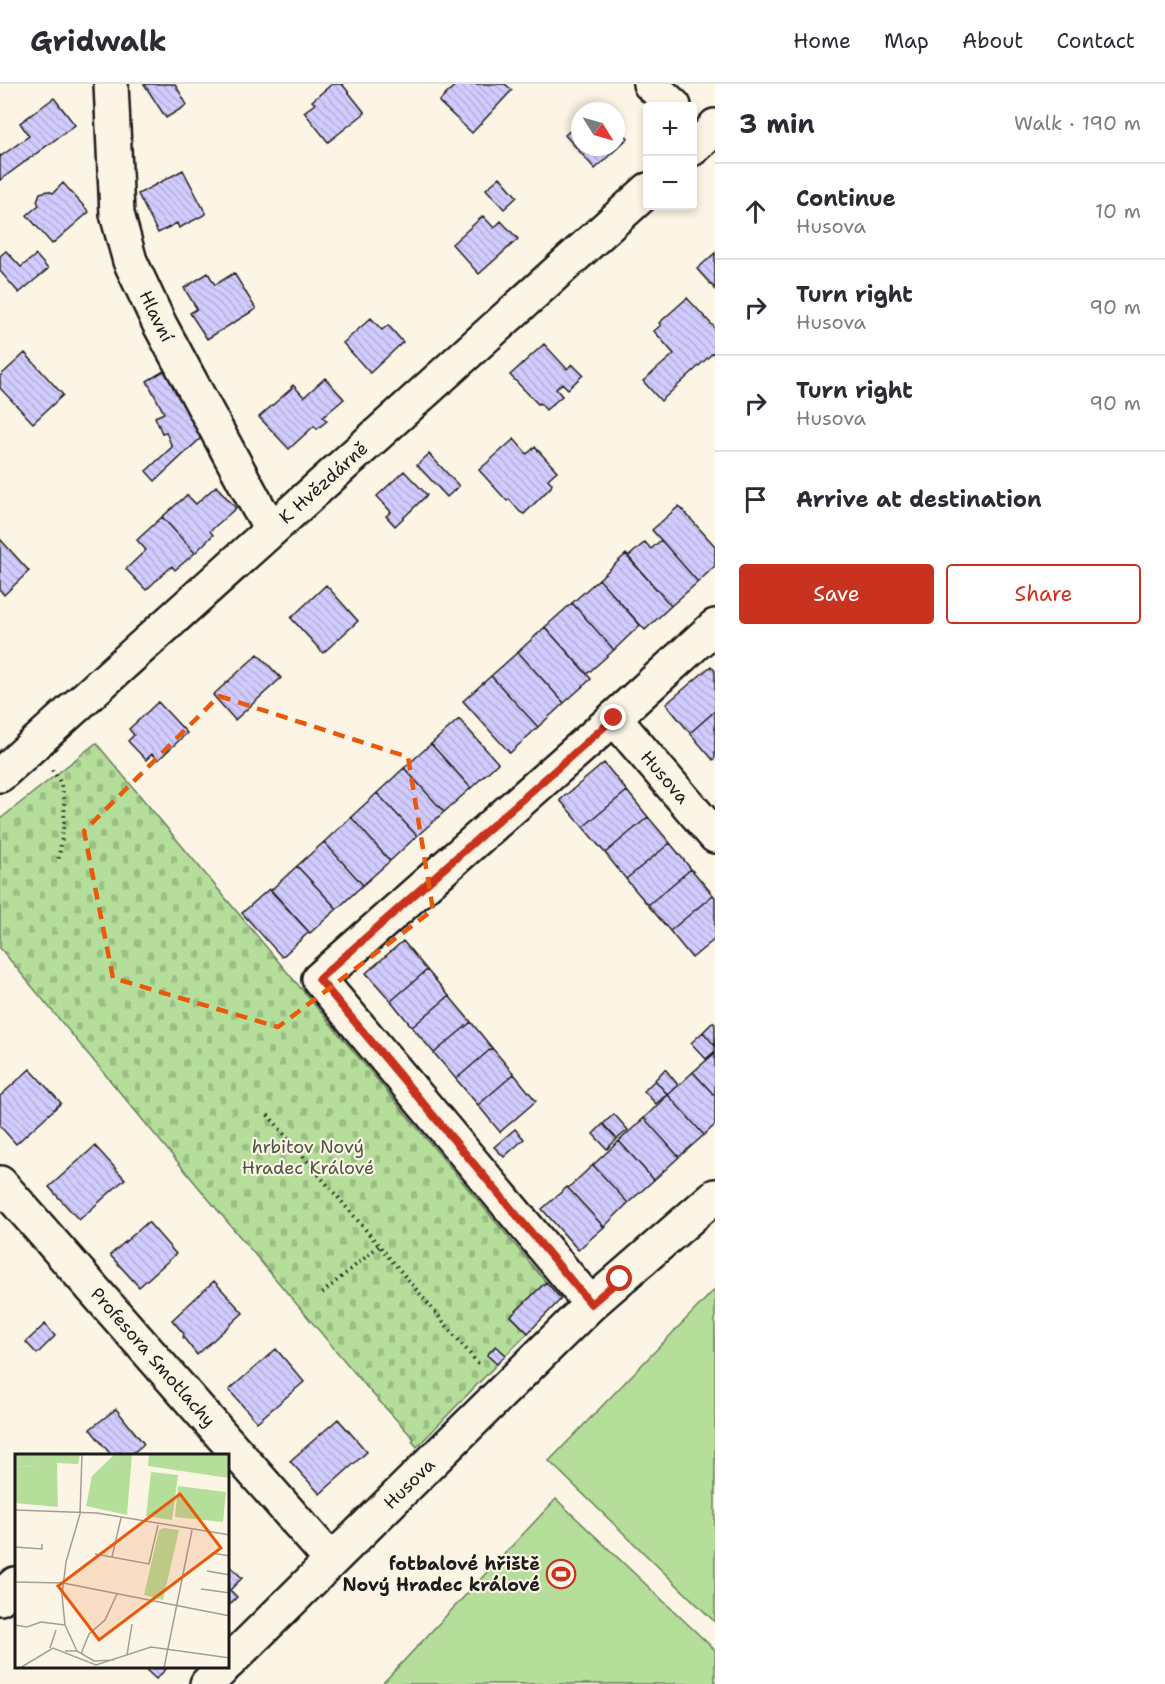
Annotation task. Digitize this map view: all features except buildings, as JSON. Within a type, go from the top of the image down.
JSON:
[{"type":"street","name":"Hlavní","points":[[111,84],[117,214],[130,261],[159,323],[258,507],[272,528]]},
{"type":"street","points":[[650,84],[670,102]]},
{"type":"street","name":"K Hvězdárně","points":[[0,775],[643,194]]},
{"type":"street","points":[[591,1304],[319,979],[715,626]]},
{"type":"street","name":"Husova","points":[[614,718],[715,836]]},
{"type":"street","name":"Profesora Smotlachy","points":[[0,1184],[331,1560]]},
{"type":"street","name":"Husova","points":[[230,1661],[591,1304],[715,1196]]},
{"type":"street","points":[[207,1684],[222,1669]]},
{"type":"path","points":[[57,775],[64,799],[64,821],[57,862]]},
{"type":"path","points":[[268,1115],[488,1375]]},
{"type":"path","points":[[322,1293],[380,1246]]},
{"type":"highlighted area","points":[[219,696],[408,757],[433,910],[278,1027],[113,978],[84,831]]},
{"type":"green space","name":"hrbitov Nový Hradec Králové","points":[[96,743],[546,1282],[511,1316],[528,1333],[506,1355],[495,1346],[487,1355],[497,1364],[417,1447],[412,1441],[414,1439],[370,1391],[235,1231],[0,948],[0,819]]},
{"type":"green space","points":[[715,1289],[715,1622],[549,1461]]},
{"type":"green space","name":"fotbalové hřiště Nový Hradec králové","points":[[556,1499],[715,1650],[715,1684],[382,1684]]},
{"type":"place","name":"fotbalové hřiště Nový Hradec králové","points":[[561,1574]]},
{"type":"route","points":[[614,718],[319,979],[591,1304],[620,1279]]}]
